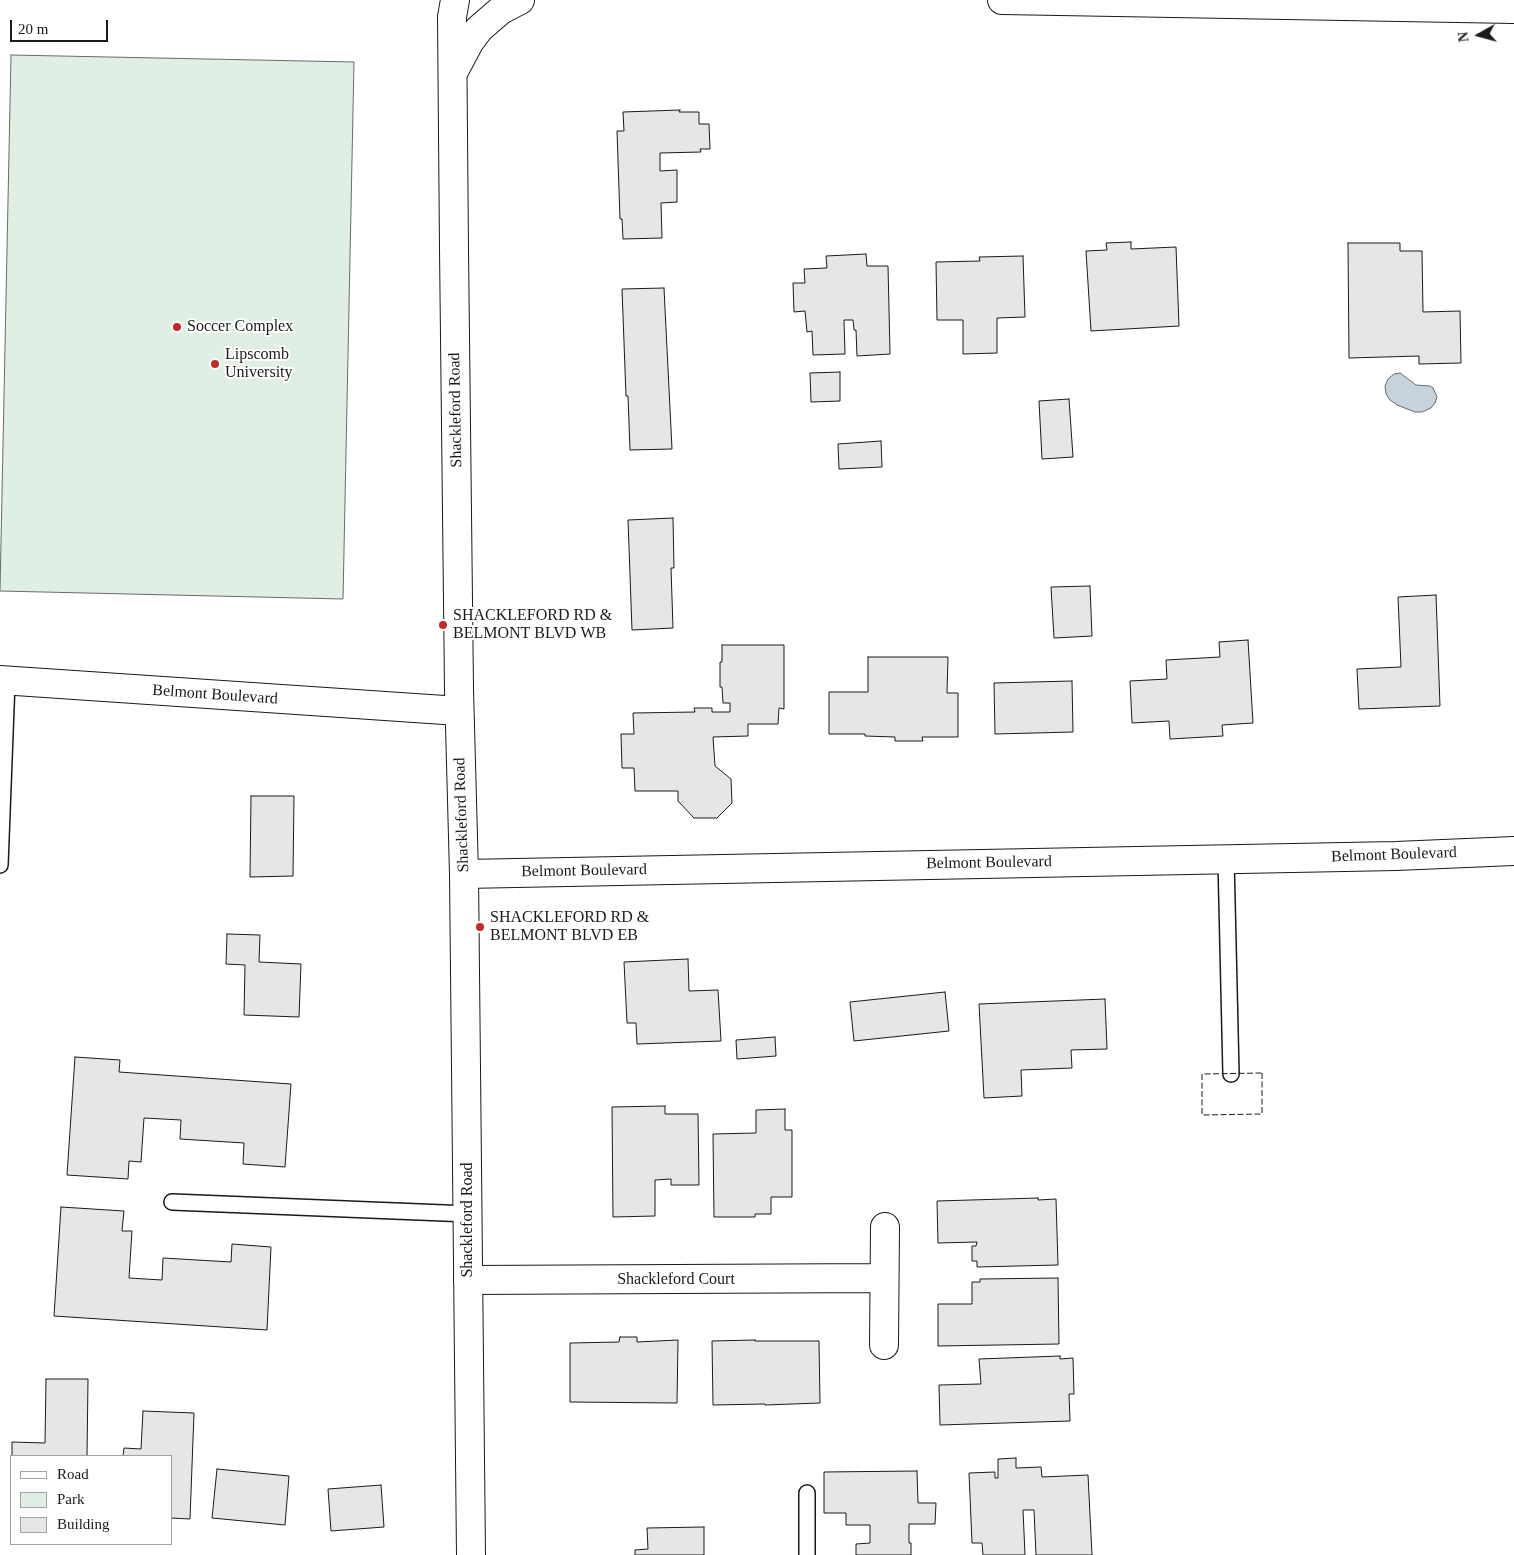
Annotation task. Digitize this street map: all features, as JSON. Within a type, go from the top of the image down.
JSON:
[{"type":"street","name":"Shackleford Road","points":[[455,0],[452,17],[452,75],[459,711],[464,874],[471,1555]]},
{"type":"street","name":"Shackleford Road","points":[[452,75],[470,41],[479,29],[501,10],[520,0]]},
{"type":"street","points":[[1002,0],[1514,9]]},
{"type":"street","name":"Belmont Boulevard","points":[[4,681],[459,711]]},
{"type":"street","name":"Belmont Boulevard","points":[[464,874],[1396,856],[1514,850]]},
{"type":"street","points":[[884,1345],[885,1226]]},
{"type":"street","name":"Shackleford Court","points":[[468,1280],[884,1278]]},
{"type":"lane","points":[[0,865],[4,681]]},
{"type":"lane","points":[[1226,859],[1231,1074]]},
{"type":"lane","points":[[172,1202],[468,1214]]},
{"type":"lane","points":[[807,1493],[807,1555]]},
{"type":"green space","name":"Soccer Complex","points":[[11,55],[354,62],[343,599],[0,591]]},
{"type":"shaded area","points":[[1400,373],[1416,385],[1433,388],[1437,397],[1431,408],[1422,412],[1415,412],[1390,400],[1386,394],[1385,386],[1388,379],[1394,374]]},
{"type":"building","points":[[680,110],[679,112],[699,112],[699,124],[709,124],[710,149],[700,149],[701,152],[660,153],[660,171],[677,170],[677,202],[661,203],[662,238],[623,239],[622,219],[620,219],[617,131],[624,131],[623,112]]},
{"type":"building","points":[[1131,242],[1131,249],[1176,247],[1179,326],[1091,331],[1086,251],[1107,250],[1106,243]]},
{"type":"building","points":[[1348,243],[1400,243],[1400,251],[1422,251],[1423,312],[1460,311],[1461,363],[1419,364],[1419,356],[1349,358]]},
{"type":"building","points":[[866,254],[867,266],[888,266],[890,354],[857,356],[856,330],[854,330],[853,320],[844,320],[845,354],[813,355],[812,331],[807,332],[805,311],[794,312],[793,283],[805,283],[804,269],[827,268],[826,256]]},
{"type":"building","points":[[1023,256],[1025,317],[997,318],[997,353],[963,354],[963,320],[937,320],[936,262],[980,261],[979,257]]},
{"type":"building","points":[[664,288],[672,449],[630,450],[622,289]]},
{"type":"building","points":[[840,372],[840,401],[811,402],[810,373]]},
{"type":"building","points":[[1069,399],[1073,457],[1042,459],[1039,401]]},
{"type":"building","points":[[881,441],[882,467],[839,469],[838,444]]},
{"type":"building","points":[[673,518],[674,568],[671,568],[673,628],[632,630],[628,520]]},
{"type":"building","points":[[1090,586],[1092,636],[1054,638],[1051,587]]},
{"type":"building","points":[[1436,595],[1440,706],[1359,709],[1357,669],[1401,667],[1398,597]]},
{"type":"building","points":[[1248,640],[1253,723],[1222,725],[1223,736],[1170,739],[1169,721],[1132,723],[1130,681],[1167,679],[1166,660],[1220,657],[1219,642]]},
{"type":"building","points":[[722,645],[784,645],[784,709],[779,708],[778,724],[748,724],[748,736],[713,737],[715,766],[731,779],[732,803],[717,818],[694,818],[678,801],[678,791],[635,791],[634,768],[622,768],[621,734],[634,734],[633,713],[695,712],[694,708],[712,708],[712,712],[730,712],[730,703],[723,703],[722,687],[720,687]]},
{"type":"building","points":[[868,657],[948,657],[947,693],[958,693],[958,737],[922,737],[923,741],[895,741],[895,737],[865,736],[865,734],[829,734],[829,692],[868,692]]},
{"type":"building","points":[[1072,681],[1073,732],[995,734],[994,683]]},
{"type":"building","points":[[251,796],[294,796],[293,876],[250,877]]},
{"type":"building","points":[[227,934],[260,935],[259,962],[301,964],[299,1017],[244,1015],[245,965],[226,964]]},
{"type":"building","points":[[688,959],[689,991],[718,990],[721,1041],[637,1044],[636,1023],[627,1023],[624,962]]},
{"type":"building","points":[[945,992],[949,1031],[854,1041],[850,1002]]},
{"type":"building","points":[[1105,999],[1107,1049],[1071,1050],[1072,1068],[1021,1070],[1022,1096],[984,1098],[979,1004]]},
{"type":"building","points":[[775,1037],[776,1056],[737,1059],[736,1040]]},
{"type":"building","points":[[75,1057],[120,1060],[119,1072],[291,1084],[285,1167],[243,1164],[244,1143],[180,1139],[181,1120],[144,1118],[141,1162],[129,1161],[128,1179],[67,1175]]},
{"type":"building","points":[[665,1106],[665,1114],[698,1114],[699,1185],[671,1185],[671,1179],[655,1180],[655,1216],[613,1217],[612,1107]]},
{"type":"building","points":[[785,1109],[785,1130],[792,1130],[792,1197],[771,1197],[771,1214],[755,1214],[755,1217],[714,1217],[713,1134],[756,1133],[756,1110]]},
{"type":"building","points":[[1038,1198],[1038,1200],[1056,1199],[1058,1265],[977,1267],[977,1261],[972,1261],[972,1246],[976,1246],[977,1242],[938,1243],[937,1201]]},
{"type":"building","points":[[61,1207],[124,1211],[122,1231],[132,1231],[129,1278],[162,1280],[163,1258],[231,1262],[232,1244],[271,1247],[267,1330],[54,1316]]},
{"type":"building","points":[[1058,1278],[1059,1344],[938,1346],[938,1304],[972,1304],[972,1282],[980,1282],[980,1279]]},
{"type":"building","points":[[620,1337],[637,1337],[637,1342],[678,1340],[677,1403],[570,1402],[570,1343],[619,1342]]},
{"type":"building","points":[[712,1341],[819,1341],[820,1403],[713,1405]]},
{"type":"building","points":[[1060,1356],[1060,1359],[1073,1358],[1074,1394],[1069,1394],[1070,1421],[940,1425],[939,1385],[981,1384],[979,1359]]},
{"type":"building","points":[[46,1379],[88,1379],[87,1455],[12,1455],[12,1442],[45,1443]]},
{"type":"building","points":[[143,1411],[194,1413],[190,1519],[172,1518],[172,1455],[123,1455],[124,1448],[141,1449]]},
{"type":"building","points":[[1016,1458],[1016,1468],[1041,1467],[1042,1477],[1088,1475],[1092,1555],[1036,1555],[1034,1510],[1023,1510],[1025,1555],[983,1555],[982,1543],[972,1543],[969,1473],[995,1472],[995,1478],[998,1478],[998,1459]]},
{"type":"building","points":[[217,1469],[289,1476],[285,1525],[212,1518]]},
{"type":"building","points":[[917,1471],[918,1503],[936,1503],[935,1524],[909,1524],[911,1555],[856,1555],[856,1544],[870,1543],[870,1525],[846,1525],[846,1513],[824,1513],[824,1472]]},
{"type":"building","points":[[381,1485],[384,1527],[331,1531],[328,1489]]},
{"type":"building","points":[[704,1527],[704,1555],[635,1555],[635,1550],[648,1549],[647,1528]]},
{"type":"fence","points":[[1262,1073],[1262,1114],[1202,1115],[1202,1074],[1262,1073]]},
{"type":"place","name":"Soccer Complex","points":[[177,327]]},
{"type":"place","name":"Lipscomb University","points":[[215,364]]},
{"type":"place","name":"SHACKLEFORD RD & BELMONT BLVD WB","points":[[443,625]]},
{"type":"place","name":"SHACKLEFORD RD & BELMONT BLVD EB","points":[[480,927]]}]
